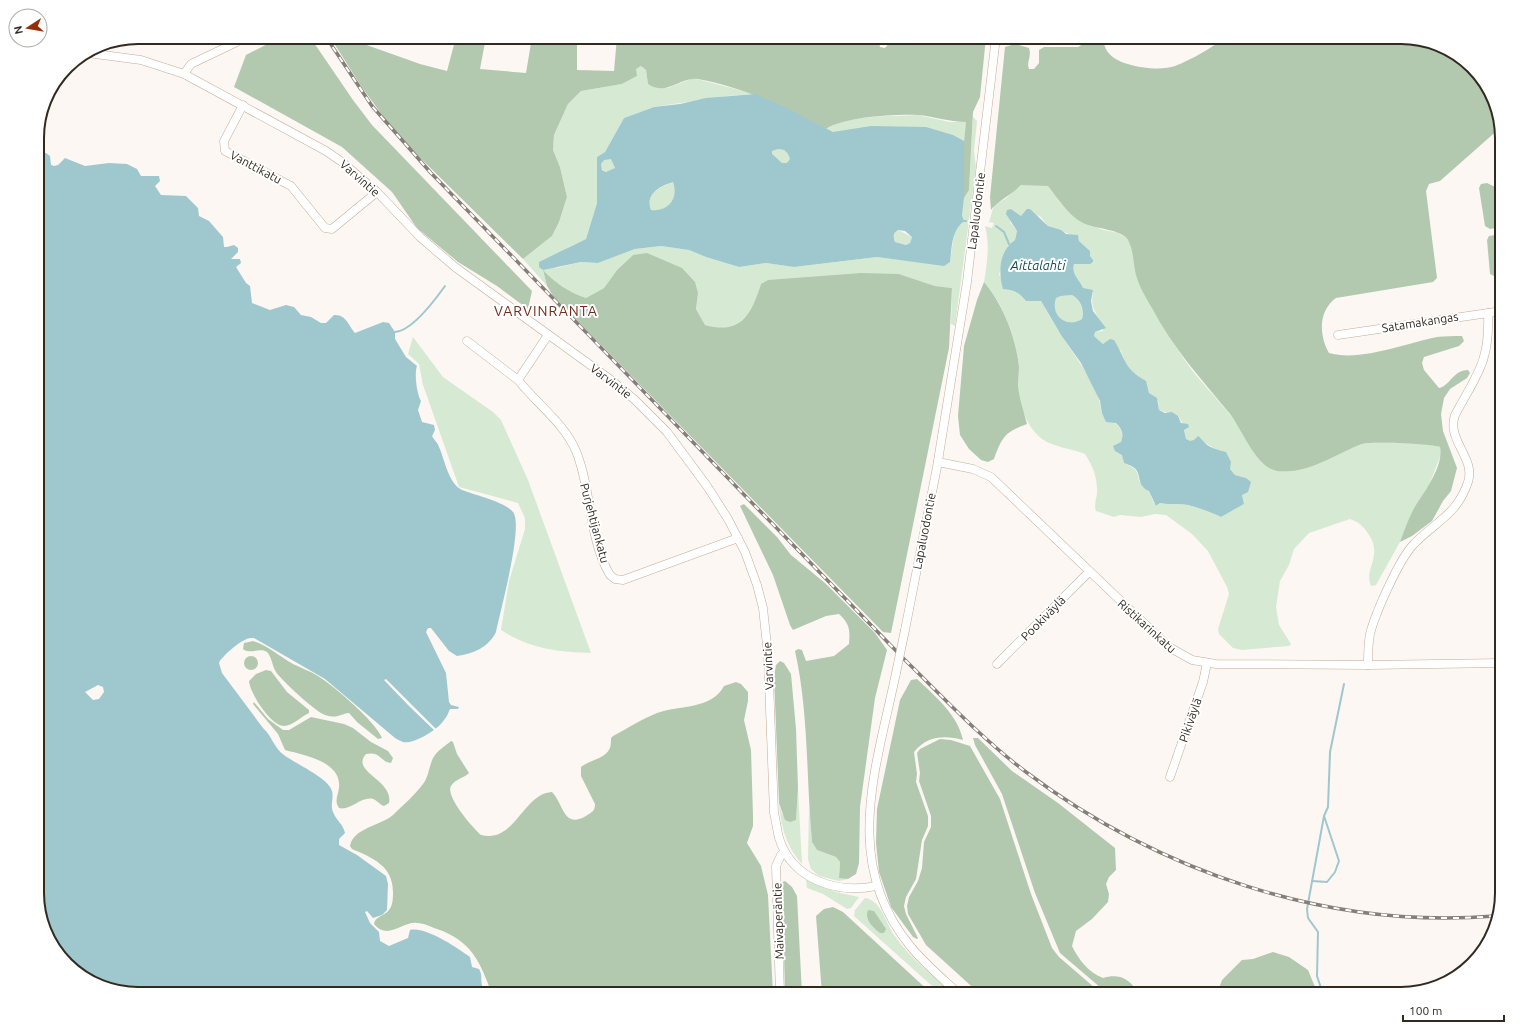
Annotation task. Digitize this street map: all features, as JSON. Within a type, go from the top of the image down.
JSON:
[{"type":"street","points":[[184,74],[191,64],[233,44]]},
{"type":"street","name":"Lapaluodontie","points":[[952,987],[911,947],[890,916],[876,886],[869,842],[871,806],[875,775],[938,462],[967,282],[995,44]]},
{"type":"street","name":"Varvintie","points":[[98,53],[141,60],[184,74],[326,151],[347,166],[377,192],[420,237],[449,262],[624,390],[654,418],[696,469],[738,538],[751,566],[763,608],[768,655],[774,813],[780,838],[786,852],[799,868],[819,882],[847,888],[862,889],[876,886]]},
{"type":"street","name":"Vanttikatu","points":[[243,105],[224,141],[225,151],[291,186],[325,228],[332,229],[377,192]]},
{"type":"street","name":"Satamakangas","points":[[1338,335],[1495,312]]},
{"type":"street","points":[[1368,665],[1369,642],[1373,626],[1403,559],[1413,545],[1452,511],[1468,482],[1469,467],[1456,441],[1453,424],[1455,415],[1483,365],[1487,347],[1488,313]]},
{"type":"street","points":[[518,380],[548,335]]},
{"type":"street","name":"Purjehtijankatu","points":[[467,341],[518,380],[561,427],[576,450],[598,544],[612,577],[623,580],[738,538]]},
{"type":"street","name":"Ristikarinkatu","points":[[938,462],[973,469],[991,477],[1169,647],[1185,658],[1207,663],[1368,665],[1495,663]]},
{"type":"street","name":"Pookiväylä","points":[[997,664],[1090,572]]},
{"type":"street","name":"Pikiväylä","points":[[1170,777],[1204,682],[1207,663]]},
{"type":"street","name":"Maivaperäntie","points":[[780,987],[776,866],[781,855],[786,852]]},
{"type":"green space","points":[[267,44],[315,44],[372,125],[532,291],[528,309],[497,286],[458,262],[417,228],[392,192],[342,147],[234,87],[246,55]]},
{"type":"green space","points":[[334,44],[364,44],[420,64],[447,71],[454,44],[485,44],[480,69],[526,73],[531,44],[577,44],[577,70],[614,71],[616,44],[879,44],[880,47],[885,48],[888,44],[985,44],[980,97],[973,112],[969,190],[964,198],[964,141],[966,122],[917,115],[896,115],[857,119],[834,125],[826,129],[764,99],[732,87],[692,79],[668,87],[655,87],[648,84],[646,70],[641,66],[636,69],[637,76],[622,84],[581,91],[568,104],[554,135],[553,150],[560,167],[567,197],[559,222],[552,236],[523,259],[396,134],[361,86]]},
{"type":"green space","points":[[1015,44],[1029,48],[1030,54],[1028,66],[1029,69],[1034,69],[1039,63],[1039,50],[1044,47],[1078,47],[1083,44],[1104,44],[1107,51],[1120,61],[1139,67],[1168,68],[1188,60],[1216,44],[1413,45],[1431,49],[1453,60],[1472,76],[1479,86],[1490,108],[1495,132],[1440,181],[1429,184],[1426,191],[1437,278],[1433,282],[1336,298],[1330,303],[1323,316],[1323,339],[1329,353],[1342,355],[1355,355],[1383,351],[1437,337],[1462,336],[1464,341],[1459,346],[1424,357],[1422,363],[1424,370],[1439,388],[1443,387],[1455,375],[1463,371],[1468,370],[1470,373],[1467,378],[1450,389],[1444,398],[1441,414],[1443,431],[1457,468],[1451,491],[1443,501],[1432,521],[1412,536],[1400,542],[1413,510],[1436,471],[1439,463],[1440,447],[1401,443],[1367,443],[1352,448],[1321,463],[1300,470],[1277,471],[1269,468],[1256,456],[1230,414],[1178,350],[1160,322],[1139,283],[1131,248],[1125,236],[1114,231],[1088,225],[1078,220],[1064,206],[1048,186],[1021,185],[991,210],[990,197],[1005,47]]},
{"type":"green space","points":[[641,66],[646,70],[648,84],[668,88],[693,78],[755,94],[727,96],[654,107],[624,118],[605,152],[597,157],[597,203],[586,239],[567,248],[556,268],[581,262],[598,263],[635,249],[661,246],[689,250],[739,267],[766,263],[795,267],[877,257],[908,261],[950,262],[954,234],[962,216],[964,198],[969,190],[973,117],[977,121],[974,151],[976,167],[955,326],[951,324],[952,288],[935,286],[899,274],[761,284],[753,306],[744,318],[731,327],[723,329],[705,325],[696,309],[698,293],[633,255],[617,270],[604,288],[586,298],[563,287],[543,271],[547,286],[523,259],[552,236],[559,222],[567,197],[560,167],[553,150],[554,135],[568,104],[581,91],[622,84],[637,76],[635,69]]},
{"type":"green space","points":[[917,115],[950,122],[966,122],[964,141],[940,132],[833,132],[826,129],[835,124],[846,121],[870,117]]},
{"type":"green space","points":[[782,146],[799,162],[778,165],[771,154],[772,151]]},
{"type":"green space","points":[[608,158],[613,160],[615,165],[613,170],[608,172],[603,170],[601,165],[603,160]]},
{"type":"green space","points":[[674,182],[675,194],[671,203],[663,209],[651,210],[650,199],[652,195],[659,188]]},
{"type":"green space","points":[[1487,183],[1495,186],[1495,228],[1490,229],[1485,226],[1479,188],[1481,184]]},
{"type":"green space","points":[[1027,184],[1048,186],[1065,208],[1081,221],[1104,230],[1117,233],[1126,238],[1133,251],[1138,278],[1171,339],[1195,374],[1237,423],[1257,457],[1270,469],[1278,471],[1300,470],[1321,463],[1352,448],[1367,443],[1401,443],[1440,447],[1441,454],[1430,483],[1413,510],[1400,542],[1376,585],[1371,586],[1369,579],[1374,555],[1372,540],[1360,524],[1350,519],[1309,533],[1294,549],[1289,565],[1280,581],[1276,607],[1279,625],[1291,644],[1289,646],[1242,650],[1233,648],[1219,634],[1218,629],[1229,594],[1227,587],[1208,551],[1192,534],[1166,515],[1155,514],[1141,517],[1120,515],[1114,517],[1096,511],[1096,480],[1092,466],[1085,454],[1058,446],[1042,439],[1036,434],[1024,414],[1020,400],[1018,384],[1019,366],[1015,344],[1008,321],[1003,311],[984,282],[988,247],[985,226],[992,228],[994,223],[989,222],[994,205],[1005,199],[1021,185]],"holes":[[[1011,209],[1021,216],[1026,213],[1040,216],[1048,226],[1079,238],[1079,241],[1090,251],[1090,256],[1093,262],[1074,264],[1073,268],[1083,288],[1093,292],[1092,301],[1094,309],[1103,324],[1103,331],[1095,332],[1094,336],[1103,344],[1108,342],[1121,351],[1130,369],[1145,381],[1149,393],[1158,401],[1159,410],[1178,416],[1183,424],[1186,439],[1189,441],[1202,441],[1212,447],[1235,475],[1246,478],[1242,495],[1244,504],[1221,517],[1188,505],[1160,503],[1157,506],[1154,503],[1149,491],[1139,481],[1138,474],[1135,469],[1124,463],[1121,430],[1118,425],[1102,413],[1100,402],[1092,382],[1056,328],[1041,301],[1026,301],[1021,294],[1013,290],[999,275],[1006,251],[1015,240],[1017,231],[1010,222]]]},
{"type":"green space","points":[[898,230],[912,237],[910,243],[906,245],[895,242],[894,235]]},
{"type":"green space","points":[[1495,235],[1495,276],[1490,274],[1487,240],[1489,236]]},
{"type":"green space","points":[[647,253],[682,268],[695,282],[698,293],[696,309],[705,325],[717,327],[736,325],[743,320],[753,305],[761,284],[768,280],[861,273],[899,274],[935,286],[952,288],[949,348],[891,633],[883,632],[553,296],[547,286],[543,270],[563,287],[586,298],[604,288],[617,270],[633,255]]},
{"type":"green space","points":[[984,282],[997,300],[1012,333],[1019,367],[1018,383],[1020,400],[1027,424],[1005,436],[999,445],[994,459],[988,462],[981,460],[969,449],[960,435],[958,416],[964,346],[977,300]]},
{"type":"green space","points":[[1072,295],[1081,306],[1083,312],[1082,319],[1076,322],[1060,319],[1055,310],[1056,298]]},
{"type":"green space","points":[[413,337],[443,377],[493,412],[501,420],[528,480],[591,653],[567,652],[544,648],[523,641],[501,630],[509,581],[525,529],[525,518],[518,503],[459,487],[423,385],[419,364],[408,354]]},
{"type":"green space","points":[[744,504],[777,537],[791,555],[825,583],[875,633],[887,650],[875,698],[860,807],[859,863],[856,874],[848,879],[839,878],[840,862],[836,857],[817,850],[812,842],[803,698],[795,651],[798,649],[802,650],[806,661],[834,656],[849,644],[847,624],[839,614],[826,616],[793,630],[773,575],[740,506]]},
{"type":"green space","points":[[253,641],[293,664],[315,674],[325,681],[363,714],[378,731],[382,738],[378,739],[357,722],[349,713],[329,716],[314,708],[299,696],[279,676],[267,652],[261,650],[246,651],[243,649],[244,643]]},
{"type":"green space","points":[[251,656],[256,658],[258,663],[256,668],[251,670],[246,668],[244,663],[246,658]]},
{"type":"green space","points":[[780,661],[784,663],[791,674],[796,729],[798,788],[796,820],[790,822],[785,820],[779,803],[774,677],[776,665]]},
{"type":"green space","points":[[266,670],[271,671],[287,692],[309,710],[309,713],[287,726],[279,724],[267,714],[253,693],[249,681],[256,674]]},
{"type":"green space","points":[[917,679],[945,706],[956,722],[963,740],[943,737],[936,738],[924,743],[914,752],[917,774],[916,782],[928,816],[928,826],[922,840],[916,879],[906,897],[904,906],[906,914],[918,938],[917,939],[913,937],[891,907],[879,872],[876,843],[877,809],[900,700],[911,680]]},
{"type":"green space","points":[[736,682],[741,684],[748,692],[748,701],[744,720],[751,750],[753,826],[747,843],[761,866],[768,895],[773,987],[489,987],[479,963],[467,946],[449,934],[420,923],[412,923],[390,931],[379,929],[374,924],[376,919],[387,912],[391,906],[393,897],[392,883],[386,869],[374,860],[352,849],[350,846],[352,840],[362,831],[393,815],[413,796],[425,781],[435,755],[451,741],[453,742],[457,754],[469,773],[455,782],[451,786],[450,791],[461,812],[481,835],[493,836],[502,832],[511,826],[533,800],[552,792],[568,817],[578,819],[586,816],[594,810],[595,804],[581,776],[581,767],[605,755],[608,752],[611,738],[613,736],[657,713],[703,703],[718,694],[724,686]]},
{"type":"green space","points":[[254,702],[268,719],[283,730],[289,730],[311,717],[344,724],[353,728],[371,742],[388,751],[393,758],[391,763],[385,761],[378,755],[371,753],[366,754],[363,760],[364,766],[385,788],[389,795],[389,803],[384,806],[373,799],[369,799],[360,801],[348,807],[339,808],[337,801],[339,788],[338,779],[334,771],[328,765],[311,757],[285,750],[278,734],[253,704]]},
{"type":"green space","points":[[973,738],[978,738],[1012,771],[1058,803],[1115,848],[1116,870],[1109,877],[1106,884],[1109,894],[1108,902],[1092,919],[1076,931],[1072,946],[1088,969],[1103,978],[1114,976],[1124,978],[1134,987],[1100,987],[1060,953],[1035,893],[1002,794],[975,745]]},
{"type":"green space","points":[[940,739],[951,740],[970,746],[1000,799],[1031,894],[1052,948],[1059,957],[1094,987],[972,987],[926,945],[908,914],[907,906],[909,897],[918,881],[922,868],[924,842],[931,827],[931,816],[919,781],[920,773],[917,753],[920,749]]},
{"type":"green space","points":[[798,788],[802,864],[796,857],[785,836],[779,803],[782,814],[796,820]]},
{"type":"green space","points":[[809,806],[812,842],[817,850],[836,857],[840,862],[839,877],[848,879],[839,881],[819,876],[811,869],[808,859]]},
{"type":"green space","points":[[806,880],[836,892],[859,897],[851,908],[847,909],[823,894],[807,888]]},
{"type":"green space","points":[[785,881],[792,887],[797,896],[802,987],[785,987],[783,916],[780,883]]},
{"type":"green space","points":[[865,898],[875,903],[879,907],[900,943],[945,987],[933,987],[854,916],[855,910]]},
{"type":"green space","points":[[833,907],[843,912],[924,987],[821,987],[816,916],[824,909]]},
{"type":"green space","points":[[868,910],[874,911],[886,929],[884,933],[880,933],[870,923],[867,917]]},
{"type":"green space","points":[[1273,952],[1289,957],[1308,970],[1315,987],[1220,987],[1222,980],[1242,960],[1253,959]]},
{"type":"water","points":[[755,94],[785,107],[833,132],[871,126],[926,127],[953,135],[964,141],[964,198],[962,216],[964,221],[954,234],[950,262],[944,266],[877,257],[794,267],[766,263],[739,267],[689,250],[661,246],[635,249],[598,263],[581,262],[543,270],[539,267],[539,262],[586,239],[597,203],[597,157],[605,152],[624,118],[654,107],[680,104],[706,98]],"holes":[[[778,149],[784,150],[790,159],[787,163],[782,163],[772,154],[772,151]],[[611,159],[615,168],[606,172],[602,170],[601,164],[604,160]],[[673,182],[674,194],[671,203],[662,209],[651,210],[650,199],[652,195],[659,188]],[[898,230],[905,231],[912,237],[910,243],[906,245],[895,242],[895,232]]]},
{"type":"water","points":[[44,153],[50,156],[51,165],[54,166],[58,165],[65,158],[85,166],[109,163],[127,164],[137,169],[141,176],[159,176],[160,181],[155,186],[161,195],[186,196],[198,208],[199,216],[209,221],[223,237],[224,247],[234,245],[238,248],[238,252],[231,259],[240,259],[241,263],[236,267],[246,283],[250,286],[252,303],[270,310],[286,305],[294,307],[301,315],[311,317],[321,323],[326,323],[334,315],[342,316],[355,333],[383,322],[389,323],[395,332],[395,339],[406,357],[417,366],[416,384],[421,401],[418,410],[422,422],[434,425],[435,430],[432,436],[438,446],[453,482],[462,490],[497,502],[509,508],[513,512],[516,520],[514,550],[496,632],[493,637],[480,649],[469,654],[457,656],[449,651],[431,628],[428,628],[426,632],[446,673],[449,702],[451,705],[459,707],[458,709],[450,709],[446,718],[441,724],[425,736],[407,742],[403,742],[395,738],[325,679],[254,638],[249,638],[239,644],[220,660],[219,663],[222,673],[281,752],[311,771],[325,781],[329,786],[332,791],[333,812],[343,827],[345,833],[339,839],[339,845],[357,855],[386,876],[388,884],[387,910],[382,915],[373,918],[367,911],[365,912],[370,923],[379,932],[380,941],[389,946],[408,938],[410,930],[424,931],[432,934],[458,948],[470,957],[472,967],[479,969],[482,986],[126,986],[102,980],[81,968],[63,950],[51,929],[44,899]],"holes":[[[98,685],[103,687],[104,692],[99,699],[93,700],[85,692]]]},
{"type":"water","name":"Aittalahti","points":[[1011,209],[1021,216],[1027,209],[1030,209],[1048,226],[1061,230],[1066,234],[1078,235],[1079,241],[1090,251],[1090,256],[1093,262],[1090,264],[1074,264],[1073,268],[1076,277],[1083,288],[1093,290],[1091,301],[1093,311],[1106,328],[1095,332],[1094,336],[1103,344],[1110,339],[1114,340],[1126,363],[1133,372],[1146,381],[1149,393],[1157,398],[1159,410],[1165,413],[1172,412],[1178,416],[1181,423],[1188,424],[1189,427],[1184,430],[1186,439],[1190,441],[1194,440],[1198,436],[1209,446],[1226,452],[1231,462],[1230,469],[1235,475],[1246,478],[1251,482],[1248,492],[1242,495],[1244,504],[1221,517],[1188,505],[1160,503],[1156,506],[1149,491],[1142,486],[1138,472],[1131,466],[1124,463],[1122,455],[1115,451],[1113,446],[1121,442],[1122,439],[1120,427],[1116,423],[1106,422],[1102,413],[1100,401],[1081,363],[1061,335],[1041,301],[1026,301],[1016,292],[1003,289],[1000,269],[1001,262],[1006,250],[1015,240],[1017,231],[1006,214],[1007,210]],"holes":[[[1072,295],[1075,297],[1083,312],[1082,319],[1076,322],[1061,319],[1055,310],[1056,298]]]},
{"type":"pier","points":[[386,679],[437,730],[435,731],[409,706],[384,680]]},
{"type":"waterway","points":[[996,226],[1004,232],[1009,244]]},
{"type":"waterway","points":[[395,332],[402,330],[416,321],[445,286]]},
{"type":"waterway","points":[[1321,987],[1317,976],[1318,932],[1308,918],[1307,909],[1324,816],[1328,807],[1330,752],[1344,684]]},
{"type":"waterway","points":[[1312,881],[1327,882],[1335,872],[1339,861],[1324,816]]},
{"type":"railway","points":[[331,44],[372,106],[431,173],[905,660],[994,746],[1026,772],[1077,807],[1131,838],[1188,865],[1247,886],[1308,903],[1370,913],[1432,918],[1492,916]]},
{"type":"district","name":"VARVINRANTA","points":[[546,311]]}]
